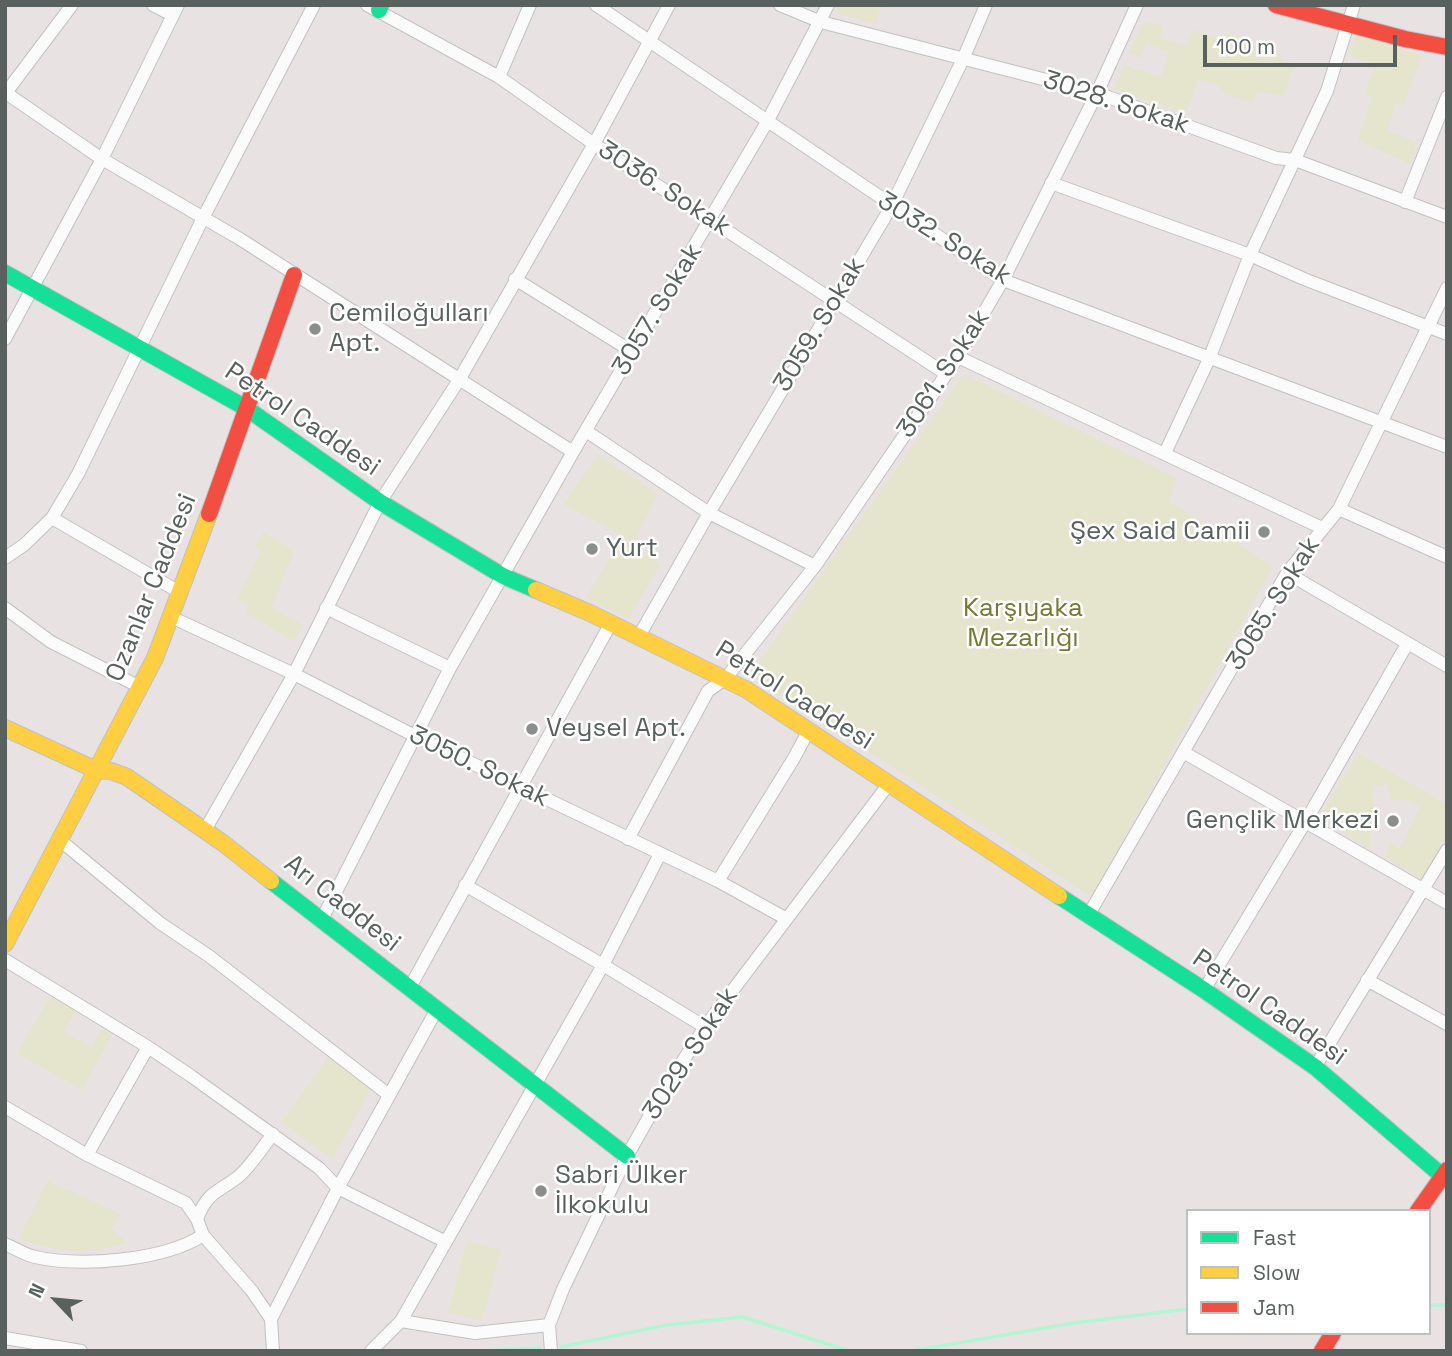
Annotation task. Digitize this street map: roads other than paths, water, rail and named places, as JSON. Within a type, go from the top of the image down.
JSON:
[{"type":"street","points":[[72,5],[6,93],[102,159],[203,218],[573,452]]},
{"type":"street","points":[[5,340],[102,159],[175,10],[153,5]]},
{"type":"street","points":[[5,558],[24,545],[52,518],[78,474],[203,218],[314,5]]},
{"type":"street","points":[[499,77],[530,5]]},
{"type":"street","name":"3032. Sokak","points":[[596,5],[891,207],[1003,280],[1447,447]]},
{"type":"street","points":[[205,830],[294,674],[380,502],[459,380],[594,144],[669,5]]},
{"type":"street","name":"3028. Sokak","points":[[780,5],[821,22],[1097,93],[1276,158],[1295,160],[1447,217]]},
{"type":"street","name":"3057. Sokak","points":[[321,920],[450,668],[767,122],[828,5]]},
{"type":"street","name":"3059. Sokak","points":[[639,636],[891,207],[964,57],[986,5]]},
{"type":"street","name":"3061. Sokak","points":[[628,839],[708,691],[726,678],[816,566],[958,357],[1003,280],[1097,93],[1136,5]]},
{"type":"street","points":[[1276,5],[1447,47]]},
{"type":"street","points":[[1165,453],[1209,359],[1250,255],[1326,91],[1354,5]]},
{"type":"street","name":"3036. Sokak","points":[[376,7],[499,77],[594,144],[946,374]]},
{"type":"street","points":[[1405,202],[1447,97]]},
{"type":"street","points":[[1051,183],[1250,255],[1447,334]]},
{"type":"street","name":"Petrol Caddesi","points":[[5,273],[246,408],[380,502],[503,576],[611,623],[726,678],[1204,990],[1315,1067],[1445,1175]]},
{"type":"street","name":"Ozanlar Caddesi","points":[[5,944],[155,658],[181,593],[294,275]]},
{"type":"street","points":[[515,279],[633,352]]},
{"type":"street","name":"3065. Sokak","points":[[1089,914],[1287,573],[1339,509],[1447,288]]},
{"type":"street","points":[[958,357],[1322,528]]},
{"type":"street","points":[[586,431],[709,513],[816,566]]},
{"type":"street","points":[[1339,509],[1447,557]]},
{"type":"street","points":[[52,518],[181,593]]},
{"type":"street","points":[[1287,573],[1447,666]]},
{"type":"street","points":[[5,608],[51,642],[140,687]]},
{"type":"street","points":[[326,608],[450,668]]},
{"type":"street","name":"3050. Sokak","points":[[171,617],[294,674],[521,788],[718,881],[785,918]]},
{"type":"street","points":[[410,989],[611,623]]},
{"type":"street","points":[[1204,990],[1306,821],[1407,644]]},
{"type":"street","name":"Arı Caddesi","points":[[5,728],[96,770],[111,771],[127,777],[205,830],[626,1156]]},
{"type":"street","points":[[718,881],[794,758],[808,730]]},
{"type":"street","points":[[1183,752],[1447,903]]},
{"type":"street","name":"3029. Sokak","points":[[551,1351],[549,1325],[563,1289],[626,1156],[667,1085],[705,1027],[785,918],[888,785]]},
{"type":"street","points":[[61,841],[160,923],[209,956],[389,1095]]},
{"type":"street","points":[[1315,1067],[1447,850]]},
{"type":"street","points":[[371,1351],[401,1321],[603,965],[660,854]]},
{"type":"street","points":[[465,886],[705,1027]]},
{"type":"street","points":[[5,960],[148,1047],[319,1168],[338,1188],[444,1241]]},
{"type":"street","points":[[1367,980],[1447,1024]]},
{"type":"street","points":[[271,1319],[338,1188],[436,1009]]},
{"type":"street","points":[[87,1155],[148,1047]]},
{"type":"street","points":[[5,1107],[87,1155],[186,1203],[197,1219],[203,1235],[252,1291],[271,1319],[273,1351]]},
{"type":"street","points":[[197,1219],[206,1200],[220,1187],[238,1177],[272,1134]]},
{"type":"street","points":[[1420,1209],[1445,1175]]},
{"type":"street","points":[[5,1244],[32,1256],[58,1261],[96,1262],[152,1254],[190,1244],[203,1235]]},
{"type":"street","points":[[401,1321],[475,1333],[549,1325]]},
{"type":"street","points":[[1322,1351],[1332,1335]]},
{"type":"street","points":[[5,1338],[81,1351]]},
{"type":"waterway","points":[[1431,1305],[1447,1305]]},
{"type":"waterway","points":[[912,1351],[1073,1323],[1186,1309]]},
{"type":"waterway","points":[[561,1347],[666,1325],[743,1317],[849,1351]]},
{"type":"waterway","points":[[481,1351],[540,1348]]},
{"type":"place","name":"Cemiloğulları Apt.","points":[[315,329]]},
{"type":"place","name":"Şex Said Camii","points":[[1264,532]]},
{"type":"place","name":"Yurt","points":[[592,549]]},
{"type":"place","name":"Veysel Apt.","points":[[532,729]]},
{"type":"place","name":"Gençlik Merkezi","points":[[1393,821]]},
{"type":"place","name":"Sabri Ülker İlkokulu","points":[[541,1191]]},
{"type":"park label","name":"Karşıyaka Mezarlığı","points":[[1023,624]]}]
